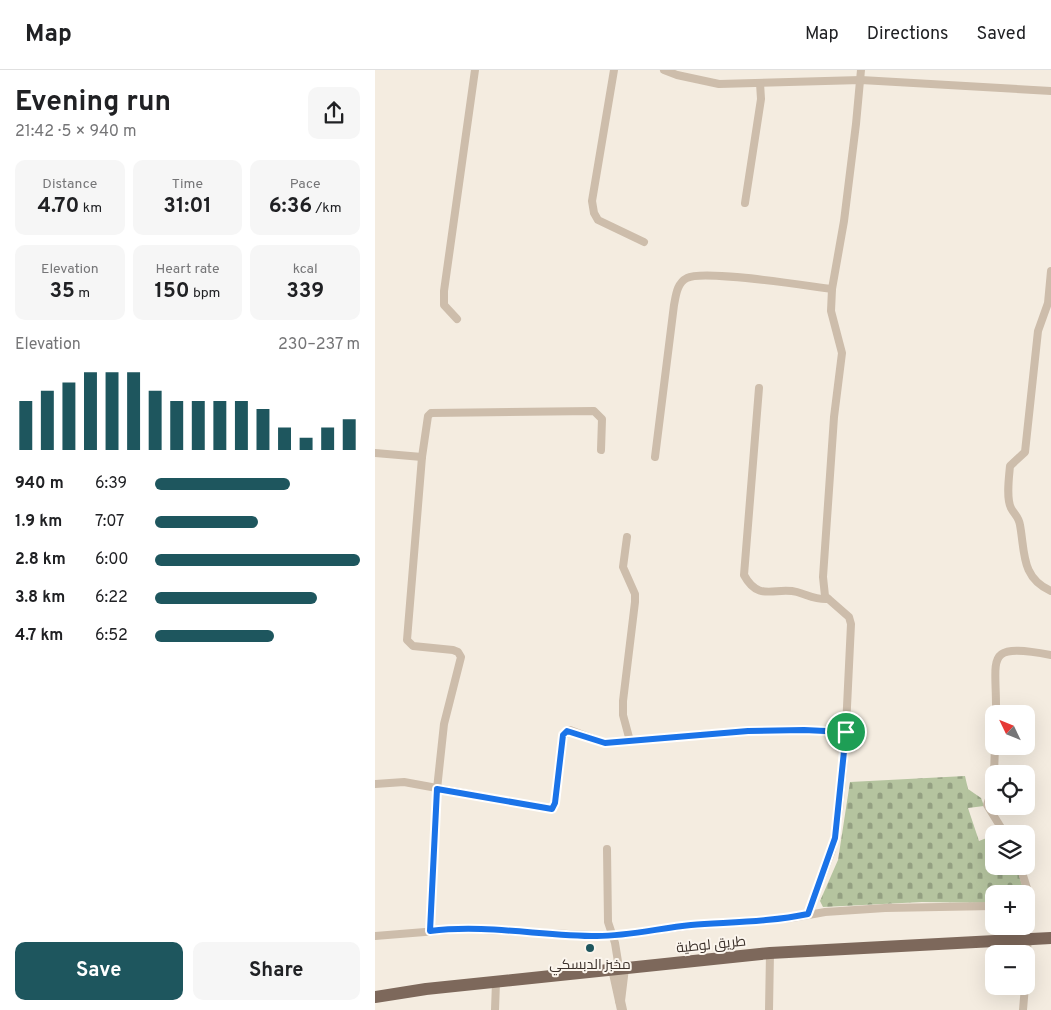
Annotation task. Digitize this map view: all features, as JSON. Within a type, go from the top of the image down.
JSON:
[{"type":"main road","name":"طريق لوطية","points":[[375,997],[619,968],[770,953],[1051,938]]},
{"type":"street","points":[[457,319],[444,305],[444,290],[475,70]]},
{"type":"street","points":[[613,70],[594,185],[594,213],[598,220],[645,242]]},
{"type":"street","points":[[664,70],[677,75],[719,84],[861,80],[1051,92]]},
{"type":"street","points":[[808,914],[835,838],[846,732],[851,624],[849,616],[828,599],[823,590],[823,577],[834,417],[842,353],[831,311],[831,289],[844,221],[861,70]]},
{"type":"street","points":[[745,203],[761,99],[759,83]]},
{"type":"street","points":[[1051,270],[1048,303],[1037,331],[1025,452],[1010,466],[1009,482],[1010,506],[1020,525],[1025,565],[1033,578],[1051,591]]},
{"type":"street","points":[[655,457],[672,323],[677,292],[681,283],[688,277],[705,276],[831,289]]},
{"type":"street","points":[[759,388],[744,575],[748,582],[762,591],[797,592],[808,597],[828,599]]},
{"type":"street","points":[[437,789],[444,724],[461,656],[453,650],[413,646],[407,640],[422,456],[427,418],[431,413],[594,411],[602,419],[601,450]]},
{"type":"street","points":[[375,453],[422,456]]},
{"type":"street","points":[[627,537],[623,566],[635,594],[623,701],[623,715],[630,741]]},
{"type":"street","points":[[995,705],[995,664],[1002,653],[1007,650],[1022,650],[1051,655]]},
{"type":"street","points":[[375,784],[404,782],[552,809],[555,803],[562,740],[565,733],[571,730],[605,743],[748,731],[804,730],[846,732]]},
{"type":"street","points":[[607,849],[606,897],[608,922],[613,936],[619,968],[621,1006]]},
{"type":"street","points":[[375,936],[461,929],[613,936],[808,914],[885,908],[985,906]]},
{"type":"street","points":[[1027,945],[1028,939]]},
{"type":"street","points":[[769,1010],[770,953]]},
{"type":"street","points":[[495,1010],[496,982]]},
{"type":"street","points":[[1023,1010],[1024,995]]},
{"type":"path","points":[[430,931],[437,789]]},
{"type":"green space","points":[[965,776],[968,789],[981,798],[984,806],[968,808],[979,841],[985,839],[985,875],[1019,875],[1022,885],[985,885],[985,903],[922,902],[823,907],[820,901],[838,860],[850,782]]},
{"type":"place","name":"مخبز الدبسكي","points":[[590,948]]},
{"type":"route","points":[[571,730],[605,743],[748,731],[829,730],[846,732],[835,838],[808,914],[792,918],[689,926],[613,936],[586,936],[509,930],[461,929],[430,931],[437,789],[552,809],[555,803],[563,735],[571,730]]}]
